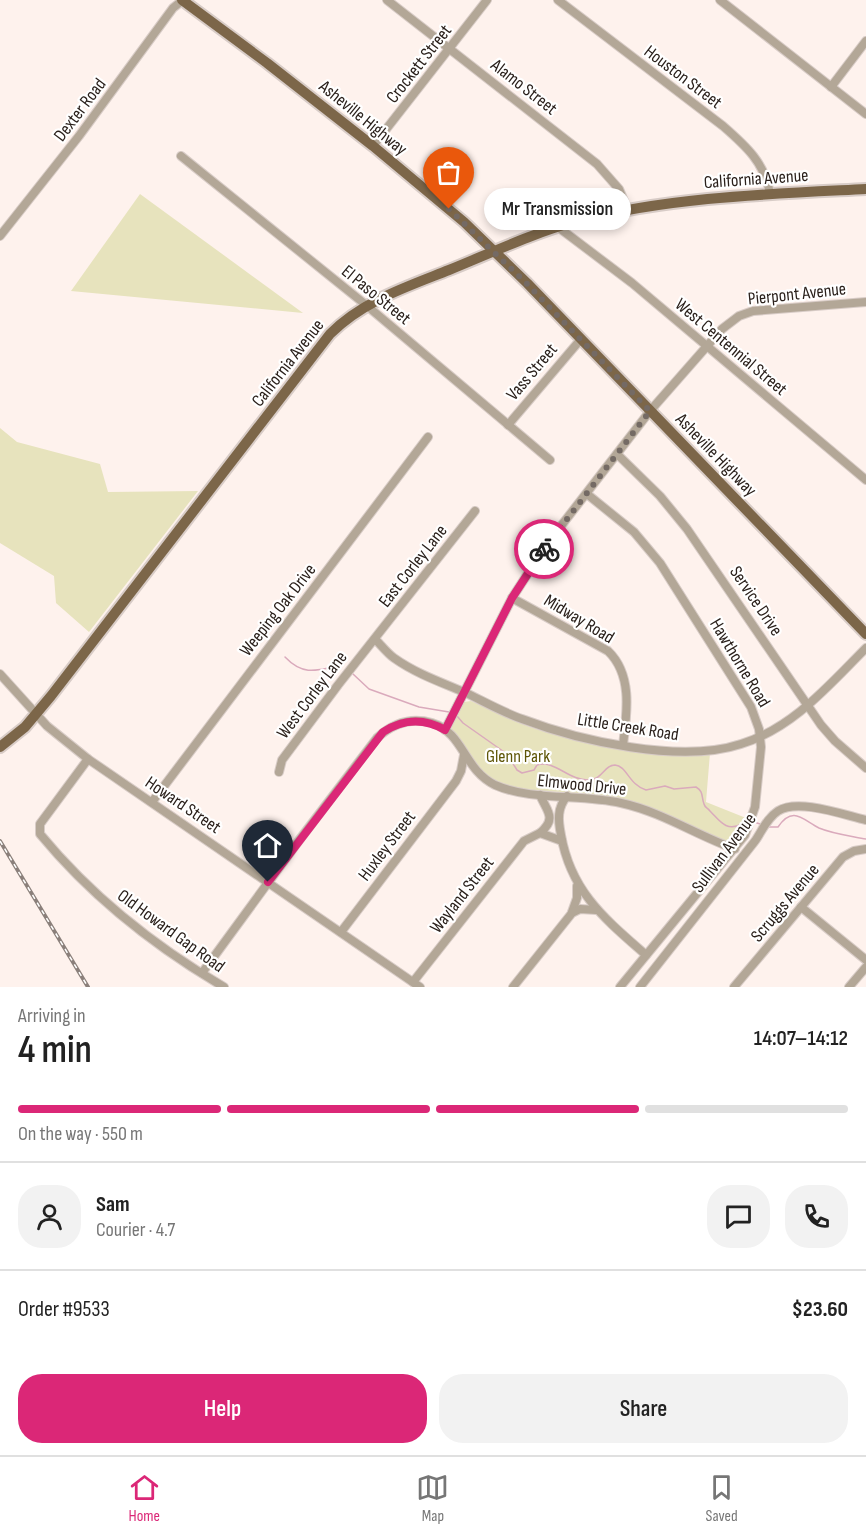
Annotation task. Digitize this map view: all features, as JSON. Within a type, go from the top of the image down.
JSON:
[{"type":"main road","name":"Asheville Highway","points":[[182,0],[260,57],[373,146],[464,222],[581,339],[866,634]]},
{"type":"main road","name":"California Avenue","points":[[0,747],[36,715],[323,343],[341,323],[366,305],[580,220],[708,199],[866,189]]},
{"type":"street","name":"Dexter Road","points":[[0,236],[79,136],[173,8],[182,0]]},
{"type":"street","name":"Alamo Street","points":[[387,0],[597,164],[619,189],[628,211]]},
{"type":"street","name":"Crockett Street","points":[[373,146],[488,0]]},
{"type":"street","name":"Houston Street","points":[[558,0],[747,147],[763,168],[770,194]]},
{"type":"street","points":[[720,0],[866,114]]},
{"type":"street","points":[[831,87],[866,41]]},
{"type":"street","name":"El Paso Street","points":[[181,156],[366,305],[550,460]]},
{"type":"street","points":[[574,239],[574,232],[580,220]]},
{"type":"street","name":"West Centennial Street","points":[[558,227],[632,283],[866,480]]},
{"type":"street","name":"Pierpont Avenue","points":[[445,730],[512,598],[548,544],[650,411],[732,320],[746,313],[866,302]]},
{"type":"street","name":"Vass Street","points":[[508,425],[581,339]]},
{"type":"street","name":"Weeping Oak Drive","points":[[152,802],[428,437]]},
{"type":"street","name":"Service Drive","points":[[617,454],[660,496],[687,529],[828,734],[866,768]]},
{"type":"street","name":"Hawthorne Road","points":[[587,494],[634,532],[660,563],[744,693],[761,737],[753,817],[745,836],[620,987]]},
{"type":"street","name":"East Corley Lane","points":[[375,639],[475,511]]},
{"type":"street","name":"Midway Road","points":[[512,598],[608,651],[620,665],[626,682],[623,745]]},
{"type":"street","name":"Little Creek Road","points":[[375,639],[394,658],[424,675],[501,711],[538,725],[623,745],[705,751],[740,745],[761,737],[785,723],[808,706],[866,648]]},
{"type":"street","name":"West Corley Lane","points":[[279,772],[282,760],[375,639]]},
{"type":"street","name":"Howard Street","points":[[0,674],[36,715],[88,759],[417,985]]},
{"type":"street","points":[[202,974],[268,882],[383,732],[398,724],[414,721],[430,723],[445,730]]},
{"type":"street","name":"Elmwood Drive","points":[[445,730],[455,738],[464,755],[480,774],[506,789],[540,795],[609,800],[640,808],[735,849]]},
{"type":"street","name":"Huxley Street","points":[[341,932],[458,778],[464,755]]},
{"type":"street","name":"Old Howard Gap Road","points":[[88,759],[40,824],[40,834],[85,883],[119,915],[224,987]]},
{"type":"street","points":[[458,778],[466,774],[480,774]]},
{"type":"street","points":[[540,795],[550,815],[546,827],[540,833],[562,841]]},
{"type":"street","points":[[567,796],[558,812],[562,841],[577,882],[596,910],[646,956]]},
{"type":"street","name":"Sullivan Avenue","points":[[640,987],[777,811],[795,806],[866,820]]},
{"type":"street","name":"Wayland Street","points":[[417,985],[524,840],[540,833]]},
{"type":"street","name":"Scruggs Avenue","points":[[734,987],[843,857],[854,851],[866,849]]},
{"type":"street","points":[[513,987],[572,913],[577,898],[577,882]]},
{"type":"street","points":[[801,907],[866,960]]},
{"type":"street","points":[[572,913],[580,909],[596,910]]},
{"type":"street","points":[[849,987],[866,967]]},
{"type":"green space","points":[[140,194],[303,313],[71,291]]},
{"type":"green space","points":[[0,428],[17,442],[100,464],[108,492],[198,491],[89,632],[56,603],[54,576],[0,543]]},
{"type":"green space","name":"Glenn Park","points":[[471,701],[532,728],[572,739],[611,745],[710,753],[706,802],[746,818],[742,830],[731,844],[650,808],[614,798],[518,788],[492,779],[480,771],[471,760],[451,727],[453,719],[464,702]]},
{"type":"waterway","points":[[285,657],[305,670],[341,665]]},
{"type":"waterway","points":[[353,674],[369,689],[419,707],[449,712]]},
{"type":"waterway","points":[[457,716],[463,723],[507,754],[517,770],[522,773],[534,770],[537,765],[543,764],[589,780],[615,765],[623,769],[640,788],[646,790],[665,786],[674,789],[696,787],[701,792],[705,806],[720,822],[732,827],[742,824]]},
{"type":"waterway","points":[[767,827],[778,827],[788,817],[798,816],[824,830],[866,839]]},
{"type":"waterway","points":[[754,822],[760,824]]},
{"type":"railway","points":[[0,841],[88,987]]},
{"type":"way so far","points":[[449,209],[488,244],[650,411],[544,549]]},
{"type":"place","name":"Mr Transmission","points":[[449,209]]},
{"type":"route","points":[[268,882],[383,732],[398,724],[414,721],[430,723],[445,730],[512,598],[544,549]]}]
